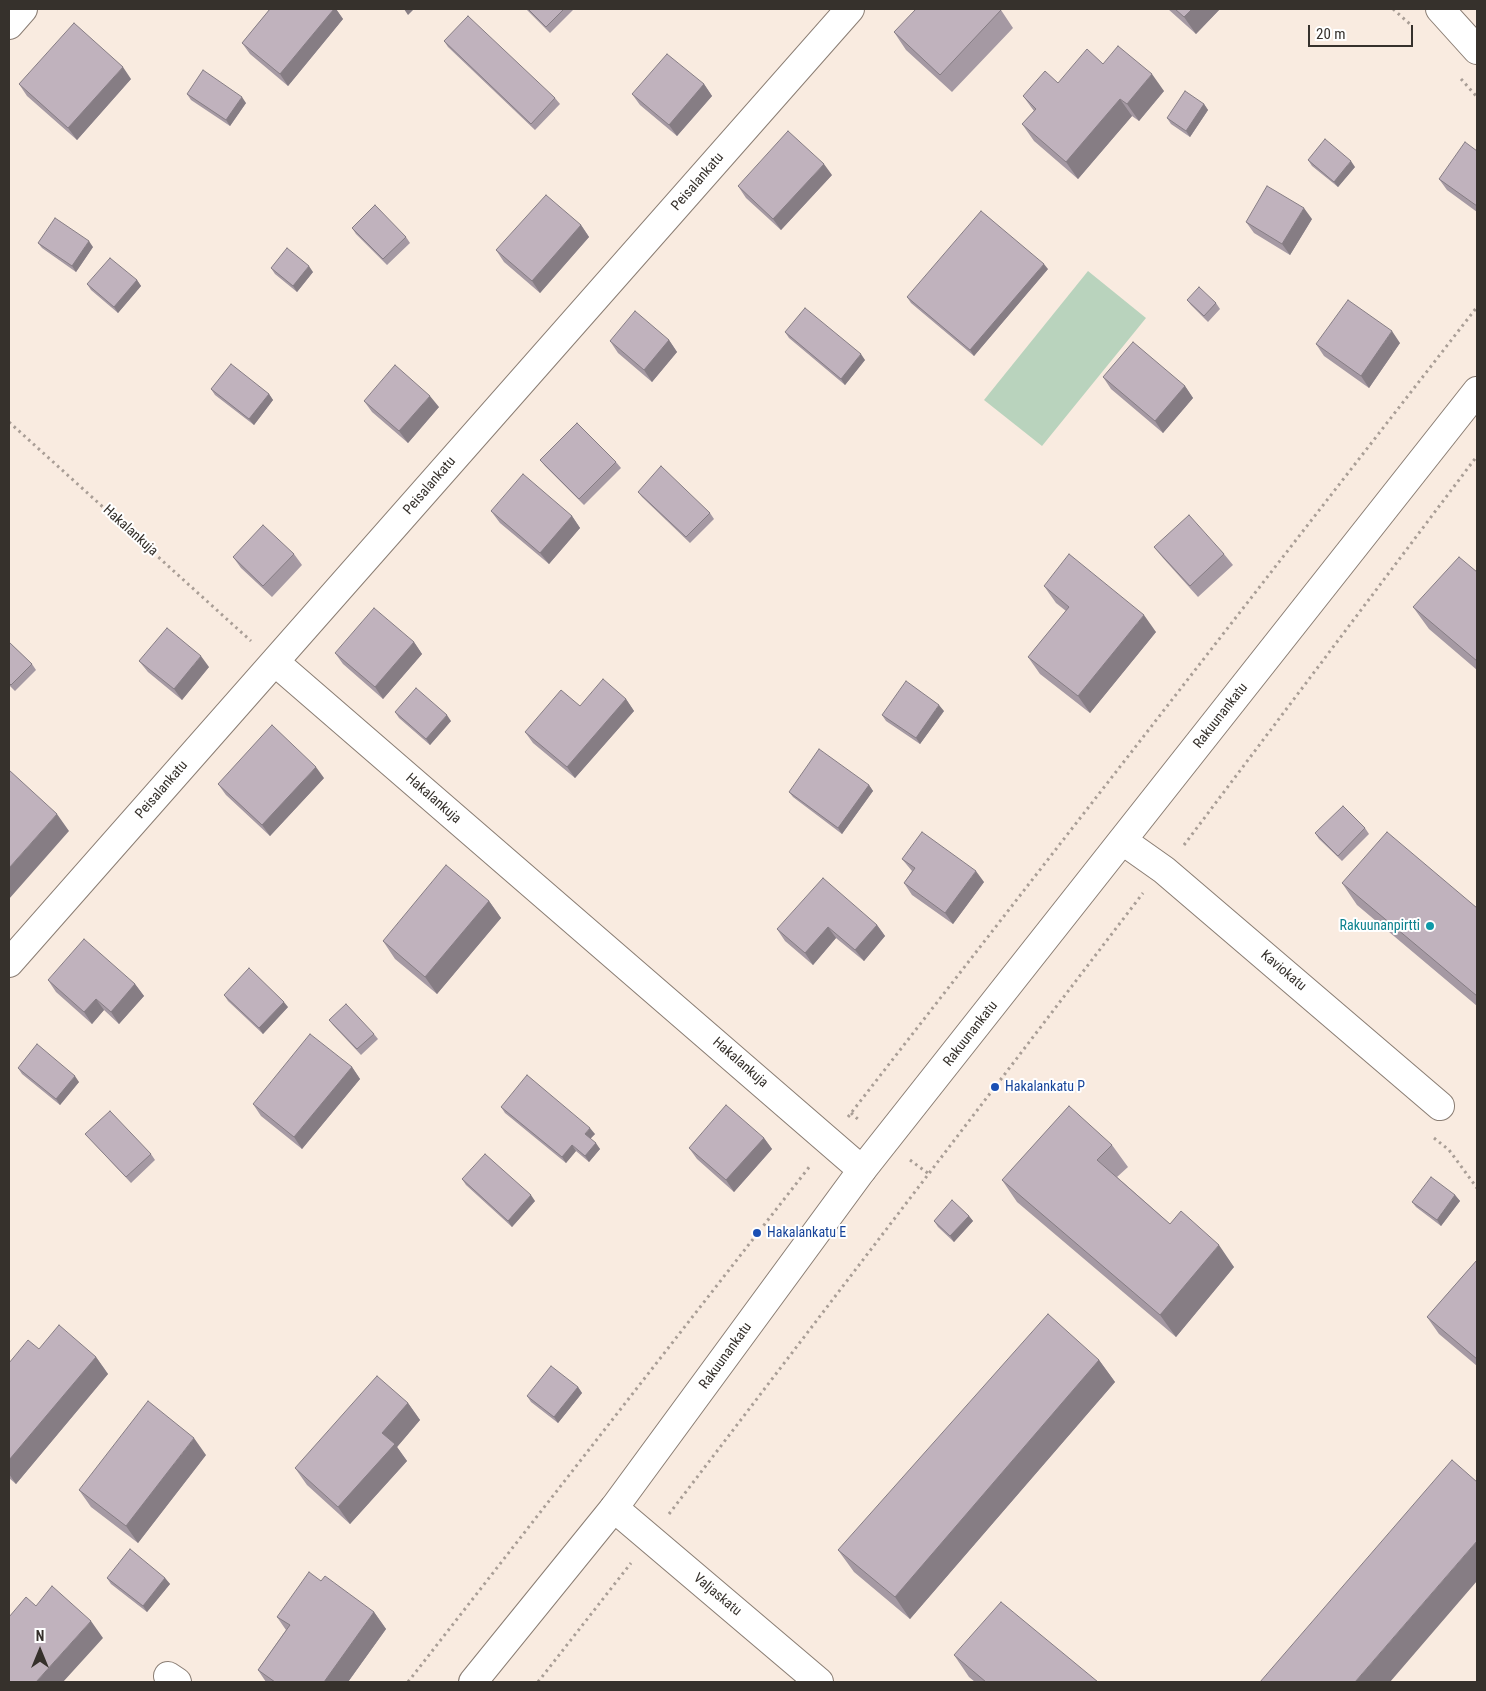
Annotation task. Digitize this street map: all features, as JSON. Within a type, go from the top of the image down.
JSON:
[{"type":"street","points":[[9,25],[23,9]]},
{"type":"street","name":"Peisalankatu","points":[[9,963],[850,9]]},
{"type":"street","points":[[1440,9],[1477,50]]},
{"type":"street","name":"Rakuunankatu","points":[[472,1682],[614,1508],[862,1170],[1477,391]]},
{"type":"street","name":"Hakalankuja","points":[[275,662],[862,1170]]},
{"type":"street","name":"Kaviokatu","points":[[1123,840],[1164,870],[1440,1106]]},
{"type":"street","name":"Valjaskatu","points":[[614,1508],[819,1682]]},
{"type":"path","points":[[408,1682],[1477,307]]},
{"type":"path","name":"Hakalankuja","points":[[9,422],[275,662]]},
{"type":"path","points":[[538,1682],[1141,895],[1164,870],[1477,456]]},
{"type":"green space","points":[[1088,271],[1146,318],[1042,446],[984,400]]},
{"type":"building","points":[[270,9],[334,9],[280,74],[242,43]]},
{"type":"building","points":[[528,9],[564,9],[546,27]]},
{"type":"building","points":[[916,9],[1001,10],[940,75],[894,32]]},
{"type":"building","points":[[1175,9],[1192,9],[1184,17]]},
{"type":"building","points":[[468,16],[555,98],[531,124],[444,41]]},
{"type":"building","points":[[74,23],[123,67],[68,128],[19,84]]},
{"type":"building","points":[[1118,46],[1152,74],[1127,104],[1120,99],[1066,162],[1022,124],[1036,109],[1023,96],[1045,71],[1058,83],[1087,49],[1103,64]]},
{"type":"building","points":[[667,54],[704,84],[669,125],[632,94]]},
{"type":"building","points":[[203,70],[242,97],[226,120],[187,94]]},
{"type":"building","points":[[1185,91],[1204,104],[1186,131],[1167,118]]},
{"type":"building","points":[[788,131],[824,164],[773,219],[738,186]]},
{"type":"building","points":[[1325,139],[1351,161],[1334,182],[1308,160]]},
{"type":"building","points":[[1465,142],[1477,151],[1477,206],[1439,179]]},
{"type":"building","points":[[1267,186],[1304,208],[1282,244],[1246,222]]},
{"type":"building","points":[[546,195],[581,225],[532,281],[496,250]]},
{"type":"building","points":[[375,205],[406,237],[383,259],[352,228]]},
{"type":"building","points":[[981,211],[1044,264],[970,350],[907,297]]},
{"type":"building","points":[[55,218],[89,241],[72,266],[38,243]]},
{"type":"building","points":[[287,248],[309,266],[293,286],[271,268]]},
{"type":"building","points":[[110,258],[137,280],[114,307],[87,284]]},
{"type":"building","points":[[1199,287],[1216,303],[1204,316],[1187,300]]},
{"type":"building","points":[[1348,300],[1392,331],[1361,376],[1316,344]]},
{"type":"building","points":[[805,308],[861,354],[841,379],[785,332]]},
{"type":"building","points":[[635,311],[669,340],[644,370],[610,341]]},
{"type":"building","points":[[1133,342],[1185,386],[1155,421],[1103,377]]},
{"type":"building","points":[[231,364],[269,394],[249,419],[211,389]]},
{"type":"building","points":[[395,365],[430,396],[399,431],[364,401]]},
{"type":"building","points":[[577,423],[616,462],[579,499],[540,460]]},
{"type":"building","points":[[661,466],[710,513],[686,537],[638,492]]},
{"type":"building","points":[[523,474],[572,516],[540,553],[491,511]]},
{"type":"building","points":[[1189,515],[1224,554],[1190,586],[1154,547]]},
{"type":"building","points":[[263,525],[294,554],[263,586],[233,557]]},
{"type":"building","points":[[1069,554],[1144,615],[1078,696],[1028,657],[1069,607],[1044,586]]},
{"type":"building","points":[[1459,557],[1477,572],[1477,661],[1413,607]]},
{"type":"building","points":[[374,608],[414,642],[375,687],[335,653]]},
{"type":"building","points":[[167,628],[201,656],[174,689],[139,661]]},
{"type":"building","points":[[9,642],[32,664],[11,685],[9,683]]},
{"type":"building","points":[[603,679],[626,699],[567,767],[525,732],[561,690],[580,706]]},
{"type":"building","points":[[906,681],[939,705],[916,738],[882,715]]},
{"type":"building","points":[[416,688],[447,715],[426,739],[395,712]]},
{"type":"building","points":[[272,725],[316,767],[262,825],[218,784]]},
{"type":"building","points":[[819,749],[869,785],[838,828],[789,792]]},
{"type":"building","points":[[9,770],[57,814],[9,868]]},
{"type":"building","points":[[1343,806],[1365,828],[1338,856],[1315,833]]},
{"type":"building","points":[[922,832],[976,871],[945,913],[904,883],[915,868],[902,859]]},
{"type":"building","name":"Rakuunanpirtti","points":[[1387,832],[1477,908],[1477,996],[1342,883]]},
{"type":"building","points":[[446,865],[489,901],[425,977],[383,941]]},
{"type":"building","points":[[823,878],[877,925],[855,950],[828,927],[805,953],[777,929]]},
{"type":"building","points":[[84,939],[135,984],[111,1012],[96,999],[84,1012],[48,980]]},
{"type":"building","points":[[249,968],[284,1002],[259,1028],[224,995]]},
{"type":"building","points":[[346,1004],[374,1034],[357,1049],[329,1020]]},
{"type":"building","points":[[310,1034],[352,1067],[294,1137],[253,1104]]},
{"type":"building","points":[[37,1044],[75,1076],[56,1099],[18,1068]]},
{"type":"building","points":[[527,1075],[590,1128],[585,1134],[596,1143],[585,1156],[572,1145],[562,1157],[501,1107]]},
{"type":"building","points":[[726,1105],[764,1138],[726,1180],[689,1148]]},
{"type":"building","points":[[1069,1106],[1112,1145],[1097,1160],[1170,1224],[1181,1211],[1219,1245],[1160,1315],[1002,1180]]},
{"type":"building","points":[[110,1111],[151,1154],[126,1177],[85,1134]]},
{"type":"building","points":[[485,1154],[531,1195],[508,1221],[462,1179]]},
{"type":"building","points":[[1431,1177],[1455,1195],[1437,1220],[1412,1202]]},
{"type":"building","points":[[952,1200],[969,1216],[950,1236],[934,1221]]},
{"type":"building","points":[[1477,1260],[1477,1359],[1427,1317]]},
{"type":"building","points":[[1048,1314],[1099,1360],[895,1597],[838,1550]]},
{"type":"building","points":[[59,1325],[96,1357],[9,1460],[9,1363],[28,1340],[39,1349]]},
{"type":"building","points":[[551,1366],[578,1387],[554,1417],[527,1396]]},
{"type":"building","points":[[377,1376],[408,1403],[382,1433],[395,1444],[338,1507],[295,1468]]},
{"type":"building","points":[[148,1401],[194,1438],[126,1526],[79,1490]]},
{"type":"building","points":[[1452,1460],[1477,1482],[1477,1541],[1355,1682],[1260,1682]]},
{"type":"building","points":[[130,1549],[165,1578],[143,1606],[107,1578]]},
{"type":"building","points":[[309,1572],[321,1581],[325,1576],[374,1612],[324,1682],[275,1682],[258,1670],[290,1625],[277,1617]]},
{"type":"building","points":[[52,1586],[91,1621],[36,1682],[9,1682],[9,1617],[26,1597],[36,1606]]},
{"type":"building","points":[[1001,1602],[1098,1682],[986,1682],[954,1655]]},
{"type":"place","name":"Rakuunanpirtti","points":[[1430,926]]},
{"type":"place","name":"Hakalankatu P","points":[[995,1087]]},
{"type":"place","name":"Hakalankatu E","points":[[757,1233]]}]
